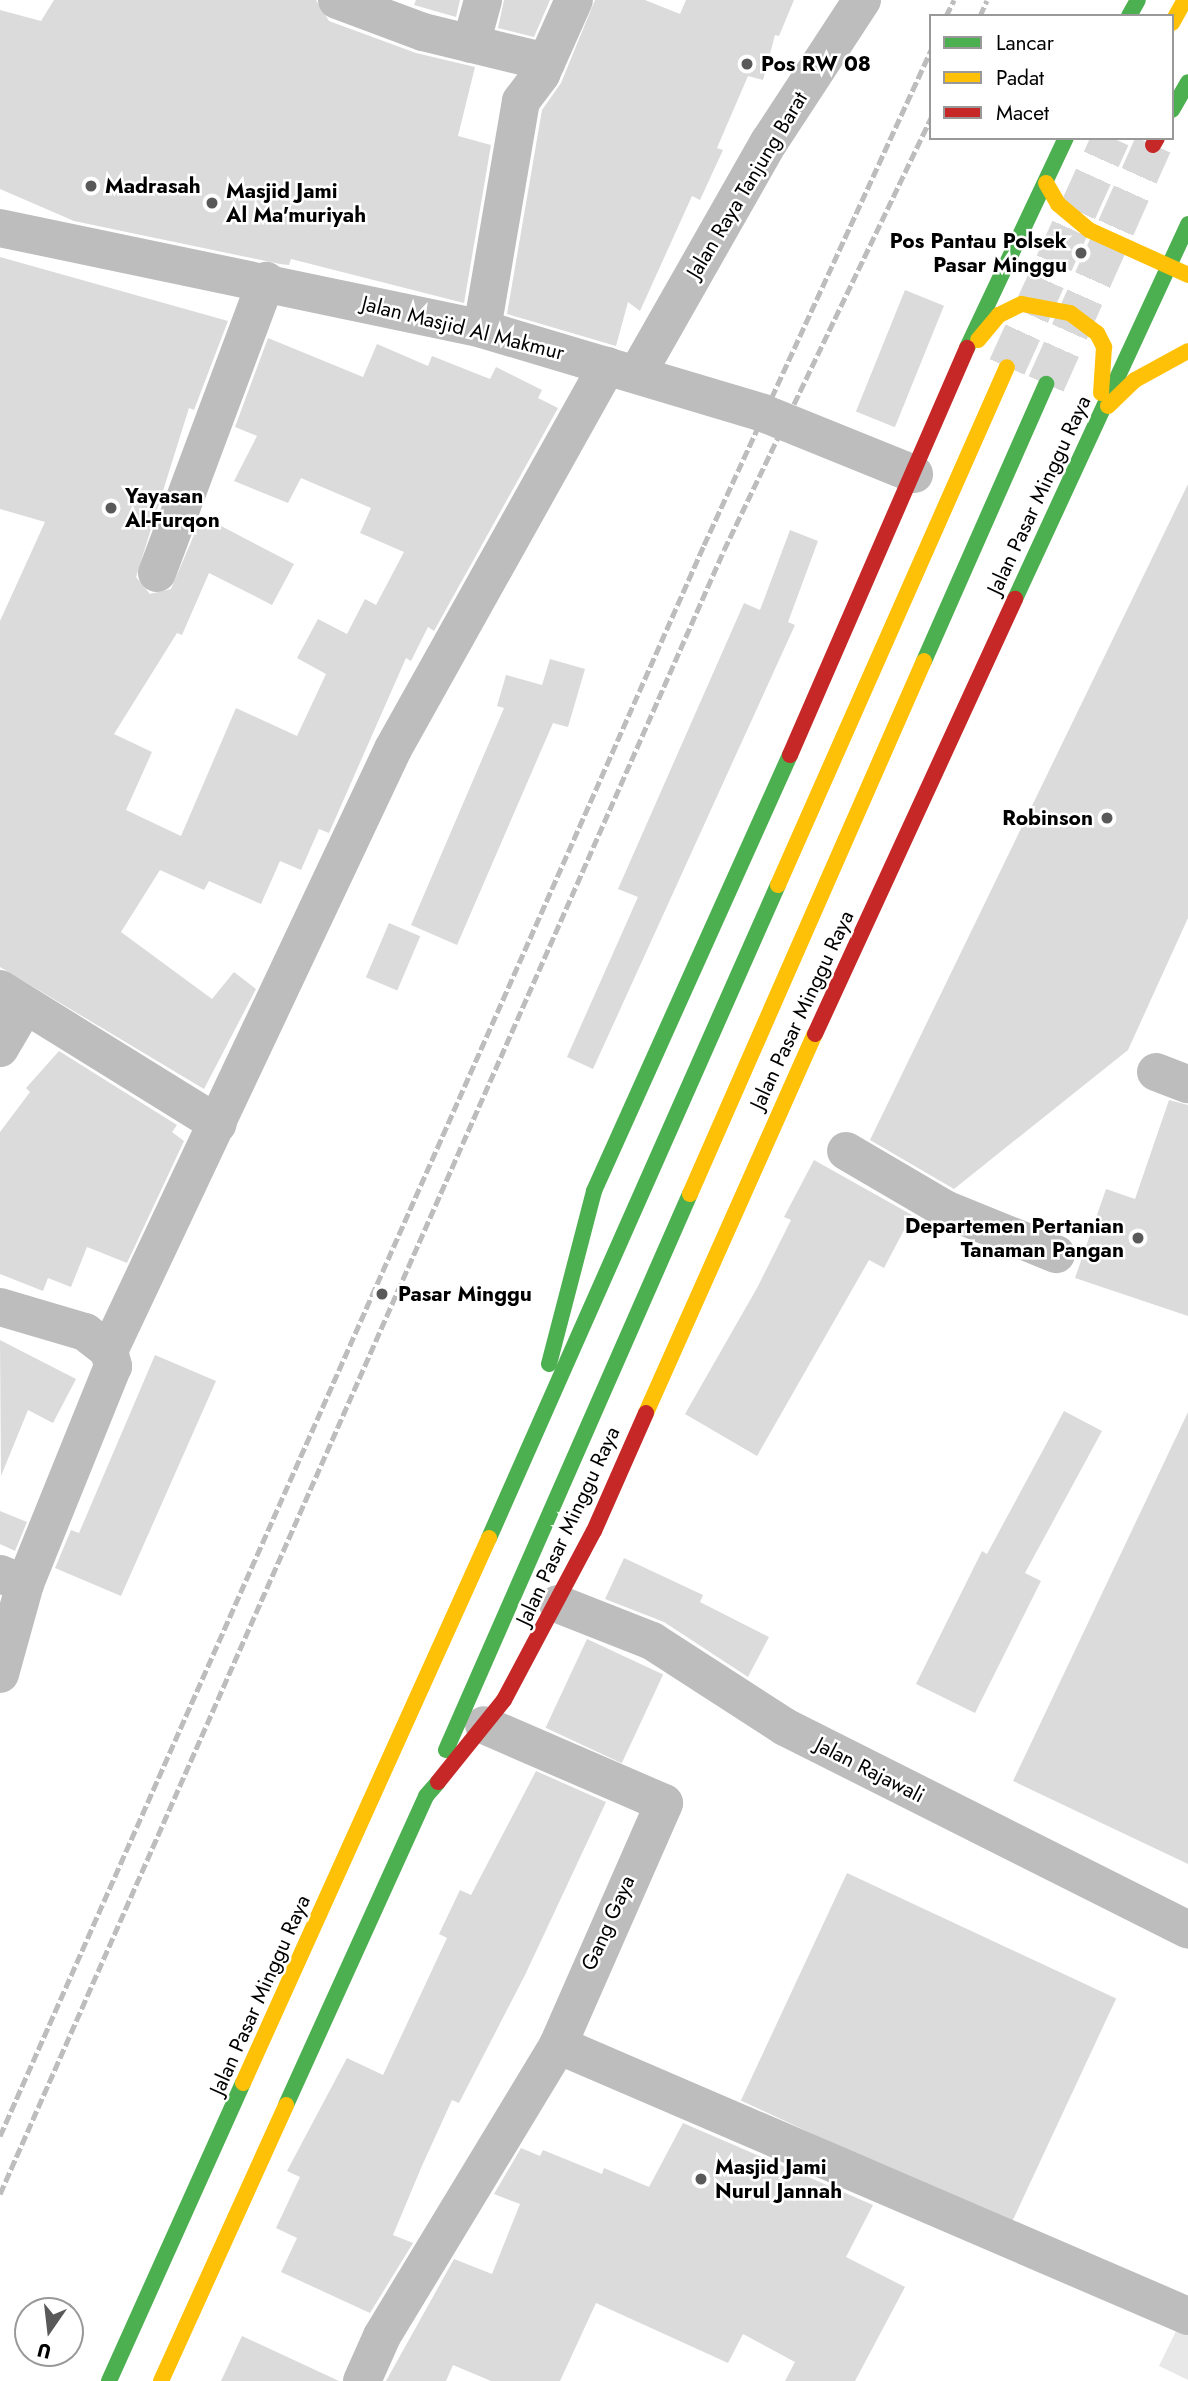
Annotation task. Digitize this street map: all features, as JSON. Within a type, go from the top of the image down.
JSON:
[{"type":"main road","points":[[1174,19],[1185,0]]},
{"type":"main road","points":[[1174,106],[1188,82]]},
{"type":"main road","name":"Jalan Pasar Minggu Raya","points":[[536,1434],[556,1323],[594,1191],[914,474],[961,360],[1065,140]]},
{"type":"main road","points":[[1046,183],[1058,204],[1089,230],[1188,275]]},
{"type":"main road","name":"Jalan Pasar Minggu Raya","points":[[426,1796],[484,1725],[558,1604],[1188,224]]},
{"type":"main road","points":[[961,360],[999,315],[1022,304],[1070,313],[1097,333],[1104,346],[1096,422]]},
{"type":"main road","points":[[1096,422],[1119,392],[1188,351]]},
{"type":"main road","name":"Jalan Pasar Minggu Raya","points":[[109,2381],[536,1434],[1007,367]]},
{"type":"main road","name":"Jalan Pasar Minggu Raya","points":[[162,2381],[426,1796],[1046,384]]},
{"type":"street","points":[[337,0],[471,44],[546,62]]},
{"type":"street","points":[[471,44],[483,0]]},
{"type":"street","points":[[482,329],[514,132],[522,101],[546,62],[574,0]]},
{"type":"street","name":"Jalan Raya Tanjung Barat","points":[[108,1351],[218,1124],[393,749],[622,370],[862,0]]},
{"type":"street","name":"Jalan Masjid Al Makmur","points":[[0,228],[266,281],[482,329],[763,413],[914,474]]},
{"type":"street","points":[[157,573],[266,281]]},
{"type":"street","points":[[0,1048],[12,998],[218,1124]]},
{"type":"street","points":[[846,1152],[945,1209],[1047,1249]]},
{"type":"street","points":[[0,1307],[85,1332],[108,1351],[110,1378],[13,1579],[0,1674]]},
{"type":"street","name":"Jalan Rajawali","points":[[558,1604],[652,1641],[704,1670],[720,1687],[785,1727],[1188,1930]]},
{"type":"street","name":"Gang Gaya","points":[[362,2381],[382,2336],[558,2045],[657,1800],[484,1725]]},
{"type":"street","points":[[558,2045],[1188,2316]]},
{"type":"shaded area","points":[[1178,2327],[1188,2331],[1188,2380],[1159,2366]]},
{"type":"building","points":[[54,0],[316,0],[329,21],[416,53],[475,67],[458,136],[491,145],[464,303],[291,259],[289,265],[280,264],[74,221],[0,189],[0,10],[41,21]]},
{"type":"building","points":[[416,0],[460,0],[456,17],[414,5]]},
{"type":"building","points":[[504,0],[550,0],[534,37],[498,28]]},
{"type":"building","points":[[595,0],[645,0],[680,14],[686,0],[794,0],[779,36],[775,35],[763,80],[748,76],[717,148],[723,150],[700,200],[692,196],[640,311],[628,302],[616,346],[507,314],[542,110],[561,83]]},
{"type":"building","points":[[0,257],[228,321],[194,410],[189,408],[136,577],[150,594],[171,589],[202,516],[294,564],[272,605],[209,573],[182,635],[177,633],[114,734],[152,752],[126,810],[181,836],[236,708],[297,736],[326,674],[297,658],[318,619],[347,634],[365,599],[376,605],[404,552],[360,533],[371,508],[301,478],[288,503],[234,481],[257,436],[235,427],[268,338],[363,377],[377,344],[428,366],[432,356],[490,379],[496,367],[542,390],[538,398],[558,408],[434,631],[428,627],[411,661],[406,658],[329,833],[319,829],[301,870],[280,861],[261,904],[209,881],[204,890],[160,870],[121,932],[212,999],[234,972],[256,989],[204,1089],[0,967],[0,621],[45,522],[0,509]]},
{"type":"building","points":[[905,290],[944,306],[895,427],[856,411]]},
{"type":"building","name":"Robinson","points":[[1188,484],[1188,918],[1128,1050],[954,1189],[870,1140]]},
{"type":"building","points":[[790,530],[818,541],[788,622],[795,625],[593,1069],[567,1057],[638,897],[618,889],[744,603],[760,610]]},
{"type":"building","points":[[550,659],[585,669],[568,727],[553,723],[457,945],[411,925],[504,708],[497,706],[506,675],[542,685]]},
{"type":"building","points":[[389,923],[420,936],[397,991],[366,977]]},
{"type":"building","points":[[59,1051],[177,1125],[172,1132],[184,1141],[127,1263],[87,1247],[71,1287],[48,1278],[43,1291],[0,1274],[0,1132],[30,1092],[26,1088]]},
{"type":"building","name":"Departemen Pertanian Tanaman Pangan","points":[[1169,1100],[1188,1105],[1188,1316],[1075,1278],[1106,1189],[1135,1199]]},
{"type":"building","points":[[814,1160],[912,1215],[884,1268],[869,1260],[757,1456],[685,1414],[757,1288],[791,1220],[784,1217]]},
{"type":"building","points":[[0,1340],[76,1379],[53,1423],[28,1410],[1,1476]]},
{"type":"building","points":[[155,1355],[216,1381],[121,1596],[55,1568],[71,1530],[79,1533]]},
{"type":"building","points":[[1064,1411],[1102,1431],[1025,1573],[1041,1581],[975,1713],[916,1684],[982,1551],[987,1554]]},
{"type":"building","points":[[1188,1412],[1188,1864],[1013,1781]]},
{"type":"building","points":[[0,1511],[27,1522],[15,1551],[0,1544]]},
{"type":"building","points":[[624,1558],[703,1595],[700,1602],[769,1637],[748,1677],[664,1622],[605,1599]]},
{"type":"building","points":[[587,1639],[663,1674],[622,1763],[546,1728]]},
{"type":"building","points":[[536,1771],[606,1802],[525,1975],[459,2103],[452,2100],[393,2235],[413,2243],[370,2313],[281,2272],[297,2238],[276,2228],[300,2177],[287,2171],[347,2058],[383,2075],[447,1938],[439,1934],[460,1890],[471,1895]]},
{"type":"building","points":[[847,1873],[1116,1999],[1010,2226],[741,2100]]},
{"type":"building","points":[[683,2123],[873,2205],[846,2257],[905,2287],[855,2381],[785,2381],[795,2362],[743,2334],[728,2363],[596,2303],[560,2381],[491,2381],[453,2365],[446,2381],[386,2381],[454,2259],[492,2274],[520,2204],[494,2194],[521,2148],[540,2156],[543,2150],[602,2174],[604,2168],[649,2187]]},
{"type":"building","points":[[242,2336],[339,2381],[221,2381]]},
{"type":"tunnel","points":[[1007,367],[1110,140]]},
{"type":"tunnel","points":[[1046,384],[1153,145]]},
{"type":"railway","points":[[947,14],[954,0]]},
{"type":"railway","points":[[981,14],[987,0]]},
{"type":"railway","points":[[0,2136],[704,545],[929,54]]},
{"type":"railway","points":[[0,2194],[724,550],[929,121]]},
{"type":"traffic: fast","points":[[1130,14],[1138,0]]},
{"type":"traffic: fast","points":[[1174,106],[1188,82]]},
{"type":"traffic: fast","points":[[967,348],[1065,140]]},
{"type":"traffic: fast","points":[[1015,599],[1188,224]]},
{"type":"traffic: fast","points":[[924,661],[1046,384]]},
{"type":"traffic: fast","points":[[549,1364],[594,1191],[790,755]]},
{"type":"traffic: fast","points":[[489,1538],[778,885]]},
{"type":"traffic: fast","points":[[446,1750],[690,1194]]},
{"type":"traffic: fast","points":[[286,2105],[426,1796],[438,1782]]},
{"type":"traffic: fast","points":[[109,2381],[243,2083]]},
{"type":"traffic: slow","points":[[1174,19],[1185,0]]},
{"type":"traffic: slow","points":[[1046,183],[1058,204],[1089,230],[1188,275]]},
{"type":"traffic: slow","points":[[978,340],[999,315],[1022,304],[1070,313],[1097,333],[1104,347],[1101,393]]},
{"type":"traffic: slow","points":[[1108,406],[1135,380],[1188,351]]},
{"type":"traffic: slow","points":[[778,885],[1007,367]]},
{"type":"traffic: slow","points":[[690,1194],[924,661]]},
{"type":"traffic: slow","points":[[646,1413],[815,1034]]},
{"type":"traffic: slow","points":[[243,2083],[489,1538]]},
{"type":"traffic: slow","points":[[161,2381],[286,2105]]},
{"type":"traffic: jam","points":[[1153,145],[1156,140]]},
{"type":"traffic: jam","points":[[790,755],[967,348]]},
{"type":"traffic: jam","points":[[815,1034],[1015,599]]},
{"type":"traffic: jam","points":[[438,1782],[504,1700],[594,1531],[646,1413]]},
{"type":"place","name":"Pos RW 08","points":[[747,64]]},
{"type":"place","name":"Madrasah","points":[[91,186]]},
{"type":"place","name":"Masjid Jami Al Ma'muriyah","points":[[212,203]]},
{"type":"place","name":"Pos Pantau Polsek Pasar Minggu","points":[[1081,253]]},
{"type":"place","name":"Yayasan Al-Furqon","points":[[111,508]]},
{"type":"place","name":"Robinson","points":[[1107,818]]},
{"type":"place","name":"Departemen Pertanian Tanaman Pangan","points":[[1138,1238]]},
{"type":"place","name":"Pasar Minggu","points":[[382,1294]]},
{"type":"place","name":"Masjid Jami Nurul Jannah","points":[[701,2179]]}]
